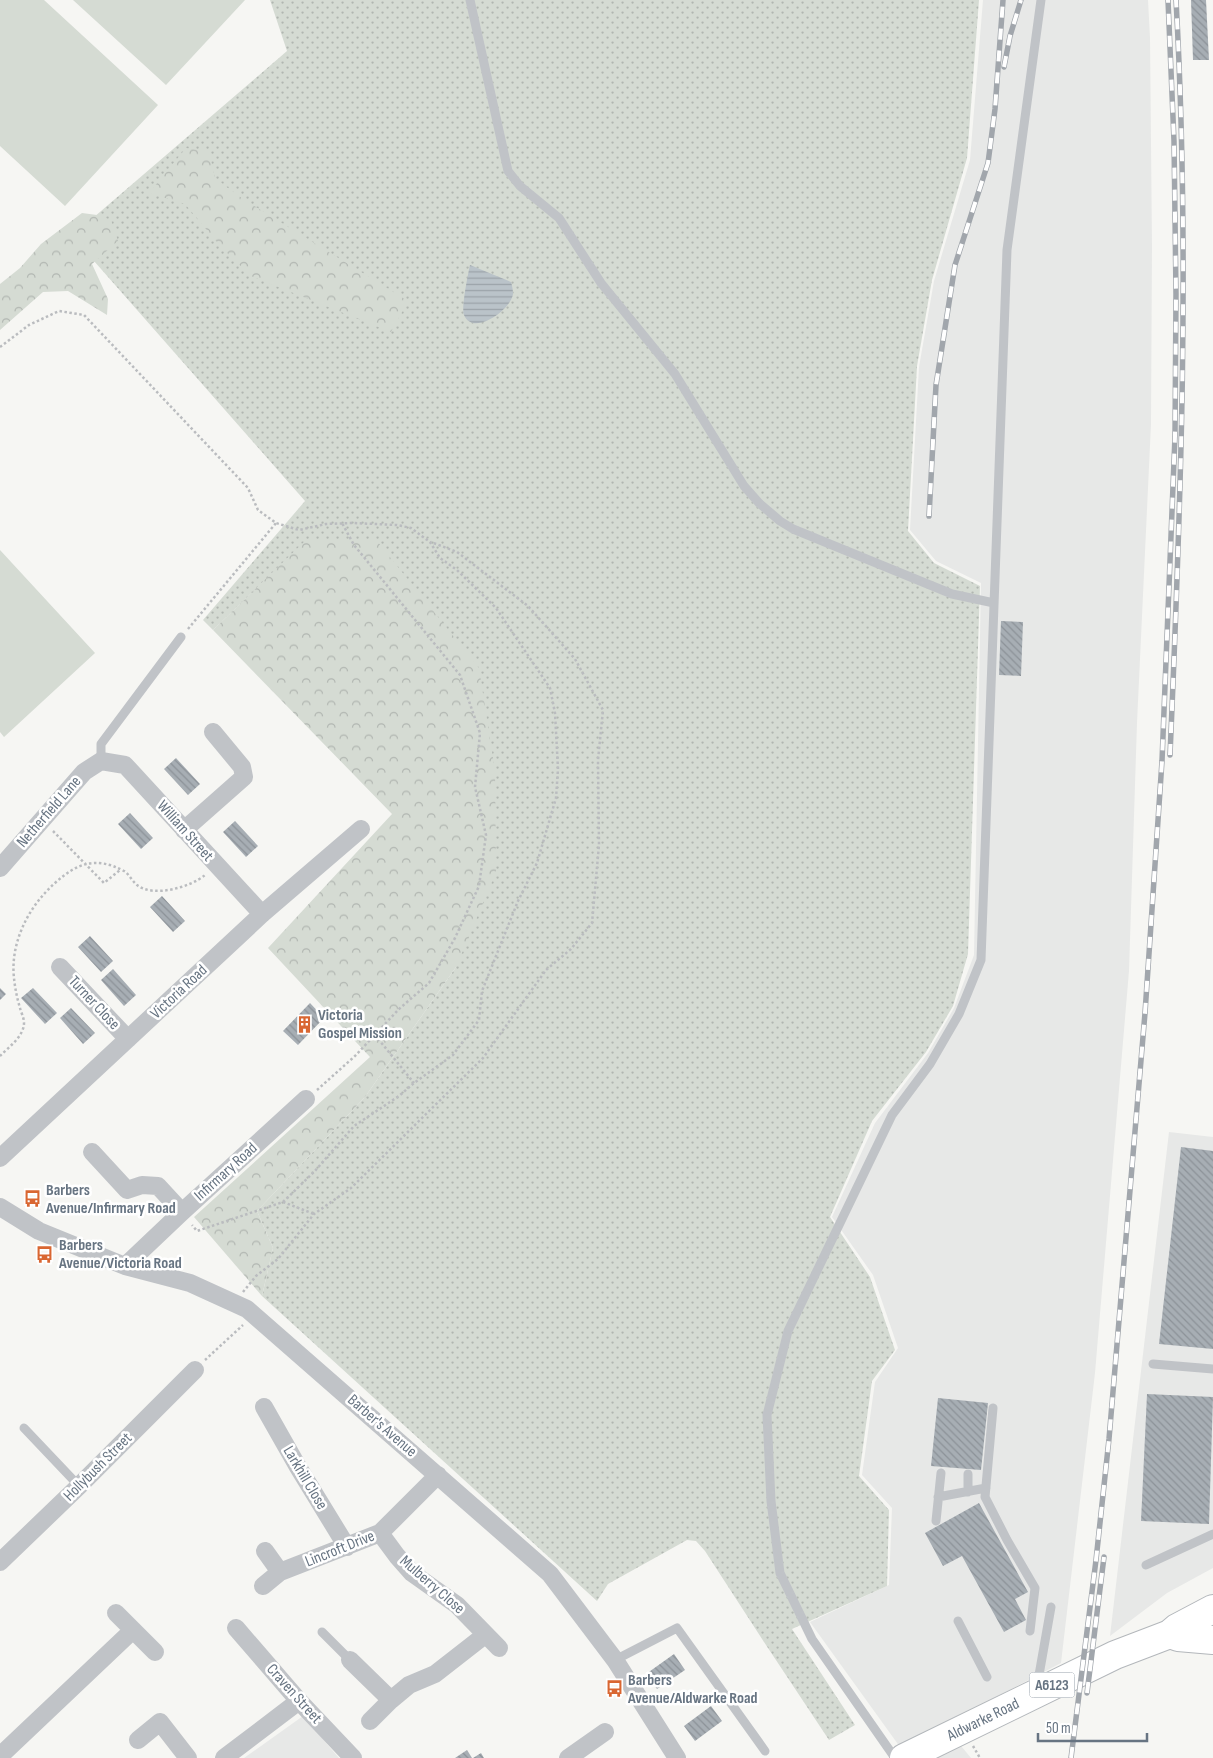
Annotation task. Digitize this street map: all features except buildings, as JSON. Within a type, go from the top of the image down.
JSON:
[{"type":"main road","name":"Aldwarke Road","points":[[904,1758],[1115,1655],[1170,1634],[1177,1628],[1213,1609]]},
{"type":"main road","points":[[1170,1634],[1178,1637],[1213,1640]]},
{"type":"street","points":[[184,830],[244,777],[242,767],[213,732]]},
{"type":"street","name":"Netherfield Lane","points":[[0,868],[84,772],[101,761]]},
{"type":"street","name":"William Street","points":[[101,761],[125,765],[262,914]]},
{"type":"street","name":"Victoria Road","points":[[0,1158],[262,914],[361,829]]},
{"type":"street","name":"Turner Close","points":[[60,967],[128,1039]]},
{"type":"street","name":"Infirmary Road","points":[[125,1266],[306,1099]]},
{"type":"street","points":[[92,1152],[126,1190],[142,1185],[158,1186],[182,1212]]},
{"type":"street","name":"Barber's Avenue","points":[[0,1207],[39,1231],[125,1266],[190,1283],[241,1306],[550,1574],[615,1660],[677,1758]]},
{"type":"street","name":"Hollybush Street","points":[[0,1562],[195,1370]]},
{"type":"street","name":"Larkhill Close","points":[[264,1407],[347,1547]]},
{"type":"street","name":"Lincroft Drive","points":[[263,1586],[280,1572],[380,1533],[438,1475]]},
{"type":"street","name":"Mulberry Close","points":[[380,1533],[412,1573],[457,1605],[500,1648]]},
{"type":"street","points":[[264,1551],[280,1572]]},
{"type":"street","points":[[116,1612],[155,1652]]},
{"type":"street","name":"Craven Street","points":[[236,1628],[299,1701],[353,1758]]},
{"type":"street","points":[[0,1756],[133,1630]]},
{"type":"street","points":[[370,1721],[408,1686],[435,1674],[485,1635]]},
{"type":"street","points":[[350,1660],[391,1700]]},
{"type":"street","points":[[224,1758],[299,1701]]},
{"type":"street","points":[[138,1740],[160,1722],[188,1758]]},
{"type":"street","points":[[568,1758],[605,1732]]},
{"type":"lane","points":[[470,0],[508,171],[520,186],[559,218],[601,283],[675,374],[744,486],[759,503],[780,521],[793,529],[952,594],[994,603]]},
{"type":"lane","points":[[895,1758],[812,1639],[780,1573],[771,1501],[767,1415],[788,1331],[892,1115],[930,1064],[959,1014],[981,960],[1007,250],[1041,0]]},
{"type":"lane","points":[[101,761],[101,744],[181,637]]},
{"type":"lane","points":[[1153,1364],[1213,1369]]},
{"type":"lane","points":[[993,1408],[985,1497],[1006,1540],[1035,1588],[1030,1631]]},
{"type":"lane","points":[[24,1428],[79,1486]]},
{"type":"lane","points":[[936,1521],[941,1472]]},
{"type":"lane","points":[[968,1474],[968,1492]]},
{"type":"lane","points":[[938,1497],[986,1488]]},
{"type":"lane","points":[[1146,1565],[1213,1534]]},
{"type":"lane","points":[[1039,1674],[1051,1608]]},
{"type":"lane","points":[[958,1621],[987,1677]]},
{"type":"lane","points":[[615,1660],[677,1628],[765,1752]]},
{"type":"lane","points":[[322,1632],[350,1660]]},
{"type":"path","points":[[0,347],[29,325],[59,311],[84,315],[248,488],[258,510],[276,523],[299,530],[326,524],[342,523],[397,525],[412,528],[430,542],[457,552],[528,606],[574,659],[603,710],[598,760],[600,845],[592,923],[570,948],[546,970],[483,1058],[351,1188],[314,1214],[278,1259],[256,1276],[241,1306],[244,1324],[195,1370]]},
{"type":"path","points":[[181,637],[276,523]]},
{"type":"path","points":[[306,1099],[355,1056],[399,1009],[429,983],[455,938],[479,886],[486,835],[475,786],[480,733],[460,675],[354,545],[342,523]]},
{"type":"path","points":[[182,1212],[197,1231],[284,1202],[314,1172],[354,1126],[399,1096],[453,1055],[479,1020],[482,991],[518,901],[538,863],[556,798],[558,769],[556,713],[550,688],[496,608],[457,570],[440,558],[430,542]]},
{"type":"path","points":[[42,820],[104,883],[120,870]]},
{"type":"path","points":[[0,1056],[19,1036],[24,1023],[14,978],[14,958],[21,929],[33,909],[50,888],[73,869],[86,863],[101,862],[125,872],[138,886],[151,890],[173,890],[197,881],[216,866]]},
{"type":"path","points":[[375,1035],[414,1083]]},
{"type":"path","points":[[284,1202],[314,1214]]},
{"type":"shaded area","points":[[983,0],[1148,0],[1152,247],[1151,424],[1137,723],[1129,971],[1095,1373],[1061,1663],[900,1747],[810,1622],[889,1585],[892,1508],[862,1475],[875,1382],[898,1348],[873,1275],[832,1217],[875,1123],[928,1053],[954,1008],[974,955],[981,583],[936,561],[910,530],[919,367],[934,281],[970,160]]},
{"type":"shaded area","points":[[470,265],[511,282],[512,286],[513,294],[506,307],[491,319],[483,322],[475,323],[469,321],[463,311]]},
{"type":"shaded area","points":[[1169,1132],[1213,1137],[1213,1568],[1167,1593],[1110,1636]]},
{"type":"shaded area","points":[[303,1716],[339,1758],[244,1758]]},
{"type":"shaded area","points":[[952,1735],[971,1758],[904,1758]]},
{"type":"green space","points":[[0,0],[44,0],[158,105],[65,206],[0,146]]},
{"type":"green space","points":[[73,0],[245,0],[166,85]]},
{"type":"green space","points":[[270,0],[979,0],[967,158],[932,280],[917,366],[908,531],[934,563],[980,586],[968,954],[953,1006],[926,1052],[872,1121],[830,1217],[870,1277],[895,1350],[872,1381],[859,1476],[889,1510],[887,1586],[792,1629],[855,1725],[829,1740],[705,1551],[696,1541],[687,1540],[608,1584],[597,1601],[262,1296],[273,1248],[257,1211],[365,1097],[456,967],[305,542],[213,630],[203,620],[305,501],[72,236],[287,51]]},
{"type":"green space","points":[[186,148],[209,152],[215,178],[243,199],[408,301],[391,332],[251,276],[221,247],[185,204],[149,193]]},
{"type":"green space","points":[[82,213],[97,215],[111,220],[118,241],[92,264],[108,299],[107,315],[68,291],[43,292],[0,330],[0,284],[20,268],[41,244]]},
{"type":"green space","points":[[305,541],[377,541],[479,668],[495,771],[496,872],[456,967],[365,1097],[257,1211],[273,1248],[262,1296],[194,1217],[370,1057],[268,948],[392,814],[213,630]]},
{"type":"green space","points":[[0,550],[95,653],[4,737],[0,732]]},
{"type":"railway","points":[[929,516],[936,385],[955,265],[988,163],[995,109],[1003,0]]},
{"type":"railway","points":[[1004,67],[1010,36],[1021,0]]},
{"type":"railway","points":[[1071,1758],[1109,1439],[1145,1013],[1162,761],[1175,436],[1174,141],[1168,0]]},
{"type":"railway","points":[[1170,755],[1178,566],[1183,283],[1183,189],[1176,0]]},
{"type":"railway","points":[[1087,1693],[1104,1557]]},
{"type":"place","name":"Victoria Gospel Mission","points":[[304,1024]]},
{"type":"place","name":"Barbers Avenue/Infirmary Road","points":[[32,1199]]},
{"type":"place","name":"Barbers Avenue/Victoria Road","points":[[45,1254]]},
{"type":"place","name":"Barbers Avenue/Aldwarke Road","points":[[614,1689]]}]
